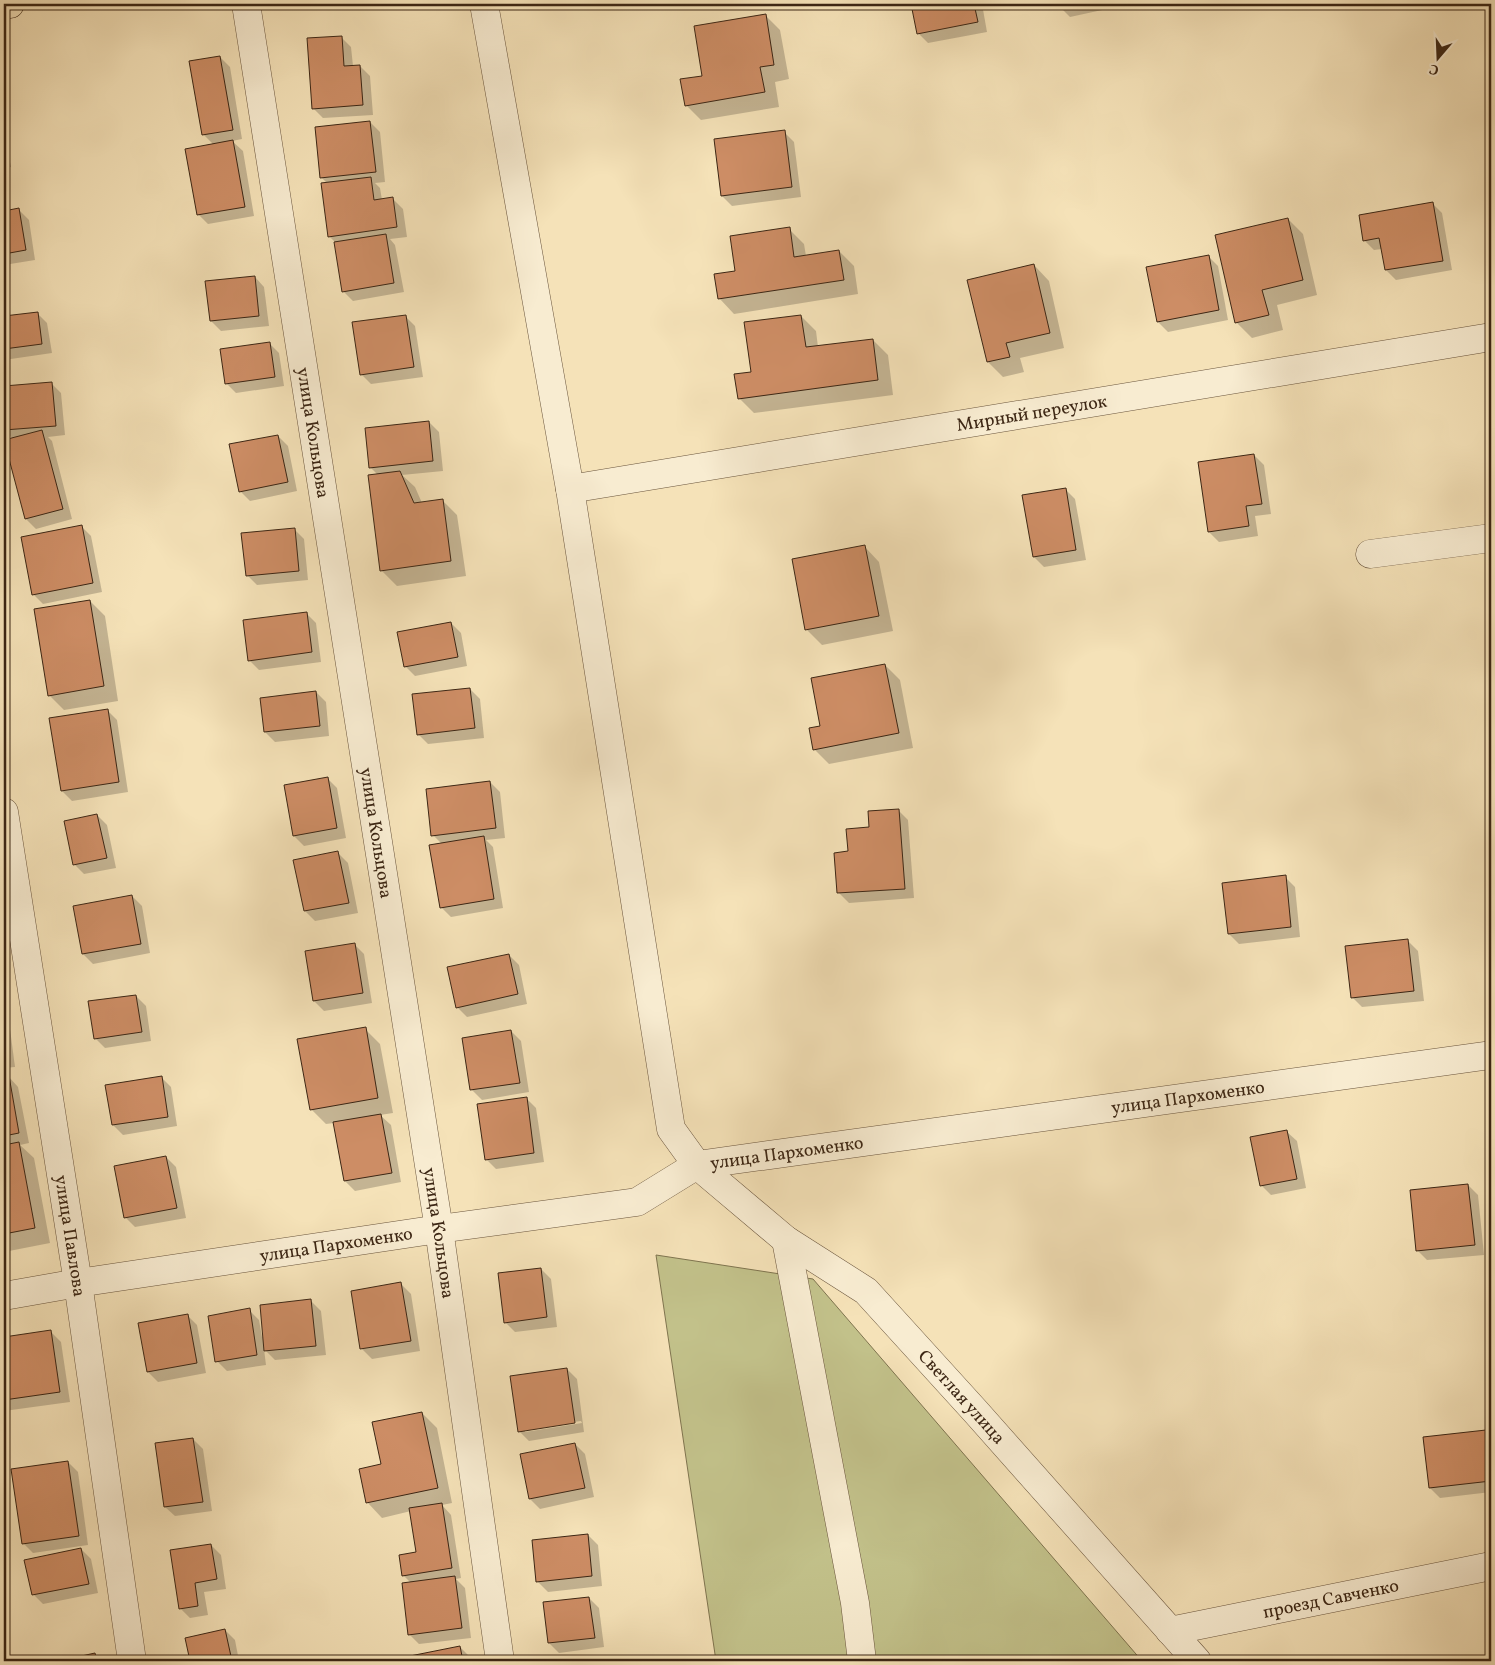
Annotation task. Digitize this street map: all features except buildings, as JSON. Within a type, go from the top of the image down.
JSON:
[{"type":"main road","points":[[4,4],[10,4]]},
{"type":"street","name":"улица Кольцова","points":[[246,4],[439,1229],[500,1661]]},
{"type":"street","name":"Светлая улица","points":[[484,4],[570,489],[671,1129],[697,1165],[786,1240],[866,1291],[1197,1661]]},
{"type":"street","name":"Мирный переулок","points":[[570,489],[1491,337]]},
{"type":"street","points":[[1370,554],[1491,538]]},
{"type":"street","name":"улица Павлова","points":[[4,812],[78,1284],[132,1661]]},
{"type":"street","name":"улица Пархоменко","points":[[4,1296],[439,1229],[637,1202],[697,1165],[1491,1055]]},
{"type":"street","points":[[786,1240],[855,1603],[862,1661]]},
{"type":"street","name":"проезд Савченко","points":[[1170,1631],[1491,1566]]},
{"type":"shaded area","points":[[656,1255],[813,1279],[1142,1661],[716,1661]]}]
